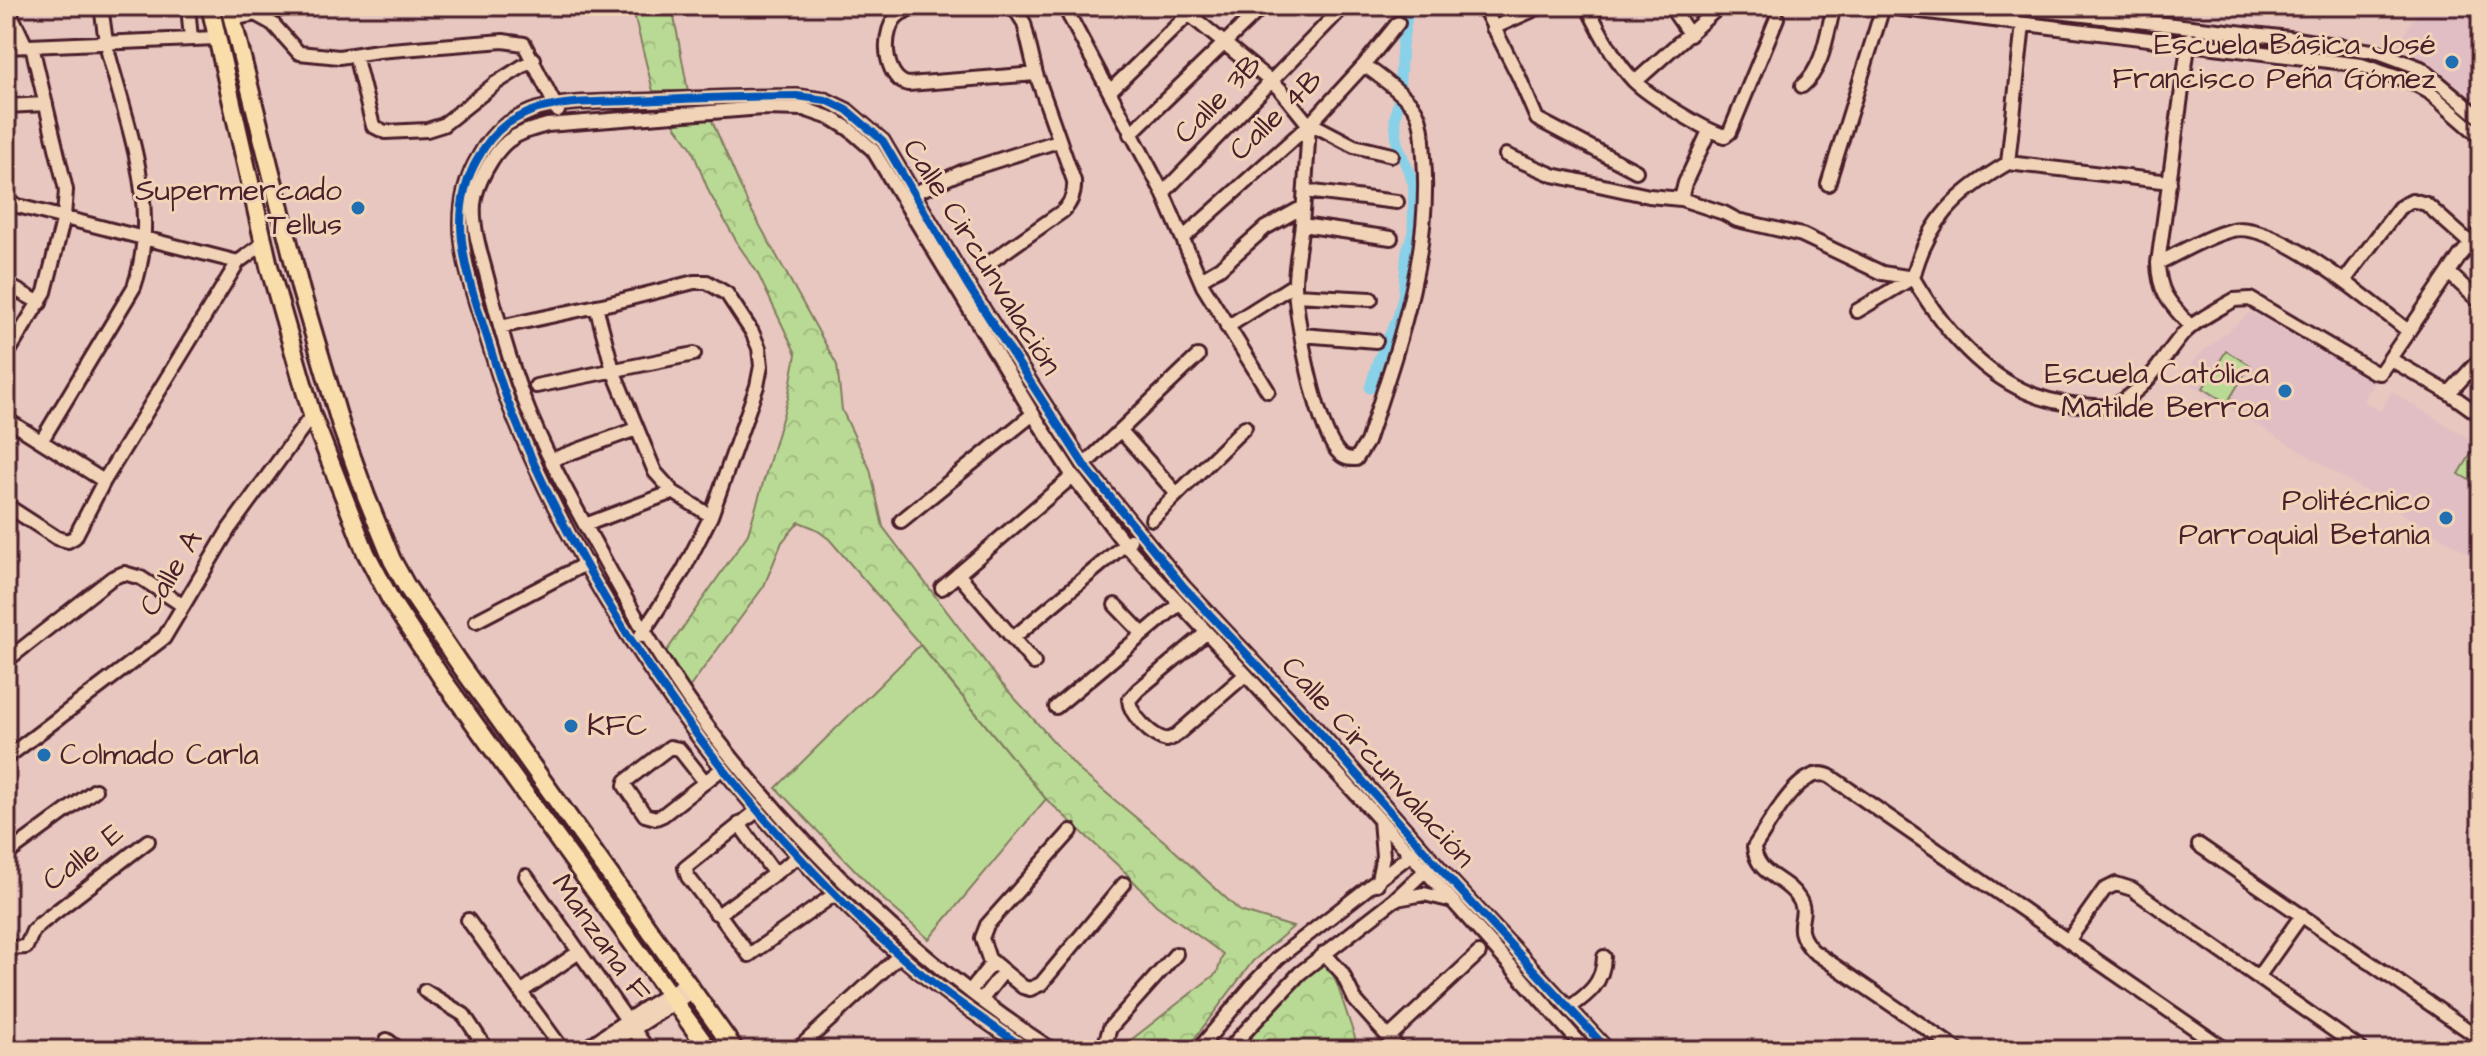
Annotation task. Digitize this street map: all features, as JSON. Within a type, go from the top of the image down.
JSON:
[{"type":"main road","points":[[210,6],[264,243],[312,415],[366,553],[393,604],[441,677],[709,1050]]},
{"type":"main road","points":[[230,13],[301,291],[347,442],[392,560],[451,652],[735,1050]]},
{"type":"street","points":[[6,356],[40,303],[49,281],[64,217],[66,190],[29,46],[7,6]]},
{"type":"street","points":[[42,440],[134,287],[142,266],[145,214],[140,177],[107,47],[101,6]]},
{"type":"street","points":[[188,6],[191,39]]},
{"type":"street","points":[[230,13],[255,14],[296,6]]},
{"type":"street","points":[[937,6],[903,12],[891,22],[887,32],[889,52],[893,74],[899,81],[908,84],[1036,74]]},
{"type":"street","points":[[986,265],[1069,205],[1074,190],[1074,181],[1036,74],[1024,23],[1017,12],[1007,6]]},
{"type":"street","points":[[1064,6],[1163,193],[1201,279],[1268,391]]},
{"type":"street","points":[[1130,134],[1263,6]]},
{"type":"street","name":"Calle 3B","points":[[1163,193],[1344,6]]},
{"type":"street","points":[[1483,6],[1537,119],[1636,171]]},
{"type":"street","points":[[1493,28],[1542,6]]},
{"type":"street","points":[[1587,6],[1619,62],[1635,82],[1709,131],[1725,136],[1730,132],[1777,18]]},
{"type":"street","points":[[1670,6],[1690,35]]},
{"type":"street","points":[[1635,82],[1720,6]]},
{"type":"street","points":[[1802,86],[1818,65],[1834,6]]},
{"type":"street","points":[[1828,184],[1881,6],[2361,65],[2414,83],[2429,92],[2481,137]]},
{"type":"street","points":[[2004,6],[2084,10],[2190,28],[2289,38],[2378,52],[2403,60],[2433,76],[2481,118]]},
{"type":"street","points":[[1110,91],[1188,9],[1288,98],[1310,124],[1354,146],[1392,155]]},
{"type":"street","points":[[255,14],[273,24],[299,53],[339,57],[503,41],[524,44],[566,123]]},
{"type":"street","name":"Calle 4B","points":[[1183,238],[1310,124],[1398,23]]},
{"type":"street","points":[[2008,163],[2023,24]]},
{"type":"street","points":[[2190,28],[2158,263],[2159,281],[2165,298],[2191,327]]},
{"type":"street","points":[[6,47],[107,47],[216,38]]},
{"type":"street","points":[[2289,38],[2289,56]]},
{"type":"street","points":[[355,55],[368,115],[373,126],[385,132],[427,130],[443,125],[496,83],[534,59]]},
{"type":"street","points":[[1310,124],[1296,290],[1302,335],[1318,409],[1331,443],[1339,454],[1347,459],[1356,459],[1367,442],[1413,292],[1421,248],[1426,175],[1422,130],[1415,109],[1364,65]]},
{"type":"street","name":"Calle Circunvalación","points":[[1027,1050],[900,955],[799,856],[697,735],[636,645],[587,563],[541,477],[509,404],[474,295],[459,232],[461,196],[468,175],[489,140],[506,125],[526,114],[555,106],[797,96],[826,100],[858,118],[883,141],[967,284],[1084,465],[1138,533],[1184,587],[1307,718],[1416,851],[1608,1050]]},
{"type":"street","points":[[6,106],[46,104]]},
{"type":"street","name":"Calle Circunvalación","points":[[1053,1050],[970,991],[891,927],[776,808],[717,739],[644,629],[585,525],[523,398],[500,327],[479,245],[474,204],[478,190],[485,173],[506,142],[522,132],[566,123],[762,108],[804,109],[833,119],[849,129],[873,150],[1033,414],[1073,476],[1125,544],[1380,820],[1416,851]]},
{"type":"street","points":[[1681,199],[1709,131]]},
{"type":"street","points":[[902,199],[964,171],[1058,141]]},
{"type":"street","points":[[1506,155],[1553,175],[1649,196],[1681,199],[1737,220],[1804,236],[1882,273],[1912,278],[1954,339],[1980,364],[2016,386],[2063,404],[2113,406],[2150,379],[2191,327],[2234,300],[2250,299],[2380,373],[2407,330],[2481,232]]},
{"type":"street","points":[[1857,311],[1912,278],[1927,237],[1951,205],[1978,180],[2008,163],[2170,182]]},
{"type":"street","points":[[1305,191],[1397,202]]},
{"type":"street","points":[[2344,281],[2399,208],[2412,200],[2426,204],[2471,244]]},
{"type":"street","points":[[6,203],[238,262]]},
{"type":"street","points":[[1201,279],[1220,268],[1265,228],[1303,207]]},
{"type":"street","points":[[1302,225],[1391,238]]},
{"type":"street","points":[[2158,263],[2234,230],[2259,232],[2300,252],[2344,281],[2407,330]]},
{"type":"street","points":[[6,505],[57,538],[68,541],[75,537],[104,481],[238,262],[264,243]]},
{"type":"street","points":[[2449,273],[2481,303]]},
{"type":"street","points":[[500,327],[694,282],[707,282],[727,294],[759,348],[761,366],[757,386],[711,516],[683,571],[636,645]]},
{"type":"street","points":[[6,284],[40,303]]},
{"type":"street","points":[[1227,327],[1296,290],[1371,299]]},
{"type":"street","points":[[596,306],[613,370],[655,472],[673,492],[711,516]]},
{"type":"street","points":[[1302,335],[1376,341]]},
{"type":"street","points":[[536,386],[694,354]]},
{"type":"street","points":[[1084,465],[1198,356]]},
{"type":"street","points":[[2449,393],[2481,358]]},
{"type":"street","points":[[2390,359],[2449,393],[2481,416]]},
{"type":"street","points":[[901,521],[1033,414]]},
{"type":"street","name":"Calle A","points":[[6,758],[168,633],[229,529],[312,415]]},
{"type":"street","points":[[6,419],[104,481]]},
{"type":"street","points":[[1152,519],[1245,427]]},
{"type":"street","points":[[551,460],[636,429]]},
{"type":"street","points":[[1121,431],[1177,494]]},
{"type":"street","points":[[942,588],[1073,476]]},
{"type":"street","points":[[585,525],[673,492]]},
{"type":"street","points":[[1013,638],[1138,533]]},
{"type":"street","points":[[476,621],[587,563]]},
{"type":"street","points":[[6,661],[112,578],[124,573],[141,578],[182,605]]},
{"type":"street","points":[[958,574],[1034,663]]},
{"type":"street","points":[[1056,707],[1179,604]]},
{"type":"street","points":[[1115,605],[1142,633]]},
{"type":"street","points":[[1206,633],[1129,700],[1130,708],[1154,735],[1167,740],[1174,737],[1245,675]]},
{"type":"street","points":[[705,782],[679,749],[670,747],[626,781],[625,786],[645,815],[656,818],[705,782],[723,768]]},
{"type":"street","points":[[1958,1050],[1813,951],[1802,939],[1798,926],[1803,911],[1799,900],[1755,859],[1754,847],[1798,784],[1812,774],[1824,773],[2226,1050]]},
{"type":"street","points":[[6,855],[95,790]]},
{"type":"street","points":[[758,810],[685,868],[688,877],[749,955],[835,894]]},
{"type":"street","points":[[1377,884],[1383,856],[1380,820]]},
{"type":"street","points":[[739,824],[775,874]]},
{"type":"street","points":[[1071,831],[987,925],[982,938],[984,949],[993,962],[1023,987],[1030,989],[1041,984],[1124,884]]},
{"type":"street","name":"Calle E","points":[[12,947],[26,947],[33,931],[48,916],[148,841]]},
{"type":"street","points":[[2199,845],[2481,1039]]},
{"type":"street","points":[[1198,1050],[1278,958],[1416,851]]},
{"type":"street","points":[[719,914],[799,856]]},
{"type":"street","points":[[1228,1050],[1294,978],[1394,900],[1430,866]]},
{"type":"street","name":"Calle Circunvalación","points":[[1430,866],[1450,900],[1586,1050]]},
{"type":"street","name":"Manzana F","points":[[526,876],[648,1050]]},
{"type":"street","points":[[2068,941],[2104,890],[2116,884],[2132,889],[2362,1050]]},
{"type":"street","points":[[1394,900],[1424,894],[1450,900]]},
{"type":"street","points":[[2258,977],[2302,915]]},
{"type":"street","points":[[468,920],[563,1050]]},
{"type":"street","points":[[521,992],[579,952]]},
{"type":"street","points":[[1324,953],[1342,973],[1355,1000],[1400,1050]]},
{"type":"street","points":[[1389,1037],[1479,953]]},
{"type":"street","points":[[1103,1050],[1110,1028],[1176,954]]},
{"type":"street","points":[[799,1048],[900,955]]},
{"type":"street","points":[[1569,1008],[1590,994],[1598,983],[1604,957]]},
{"type":"street","points":[[1278,958],[1294,978]]},
{"type":"street","points":[[970,991],[993,962]]},
{"type":"street","points":[[982,999],[1004,971]]},
{"type":"street","points":[[601,1050],[630,1026],[691,987]]},
{"type":"street","points":[[425,991],[464,1015],[487,1050]]},
{"type":"street","points":[[989,1024],[998,1011]]},
{"type":"street","points":[[583,1050],[630,1026]]},
{"type":"street","points":[[387,1040],[400,1050]]},
{"type":"shaded area","name":"Escuela Básica José Francisco Peña Gómez","points":[[2422,6],[2478,6],[2481,11],[2481,105],[2437,69],[2396,47]]},
{"type":"shaded area","points":[[2251,312],[2375,381],[2363,401],[2380,411],[2392,392],[2481,446],[2481,561],[2182,379],[2197,357]]},
{"type":"green space","points":[[632,6],[672,6],[688,91],[653,91]]},
{"type":"green space","points":[[709,114],[748,204],[837,365],[842,410],[870,469],[883,527],[1002,684],[1080,771],[1164,841],[1240,911],[1293,927],[1253,961],[1191,1043],[1179,1050],[1118,1050],[1217,973],[1223,954],[1156,905],[1046,799],[829,539],[799,522],[782,542],[764,586],[689,688],[666,652],[748,534],[788,398],[796,354],[757,272],[709,192],[691,147],[671,120]]},
{"type":"green space","points":[[2226,351],[2250,365],[2227,403],[2203,388]]},
{"type":"green space","points":[[2474,449],[2481,453],[2481,487],[2459,474]]},
{"type":"green space","points":[[920,645],[1046,799],[929,939],[884,900],[776,788]]},
{"type":"green space","points":[[1320,956],[1334,975],[1359,1050],[1236,1050]]},
{"type":"waterway","points":[[1370,388],[1378,361],[1398,317],[1407,251],[1413,233],[1414,185],[1397,143],[1395,118],[1409,6]]},
{"type":"cycle path","points":[[1027,1050],[905,960],[797,854],[741,791],[663,689],[593,578],[534,464],[510,407],[472,288],[462,244],[461,222],[468,179],[490,140],[517,118],[538,109],[572,103],[755,96],[826,100],[847,110],[883,141],[967,284],[1084,465],[1184,587],[1608,1050]]},
{"type":"place","name":"Escuela Básica José Francisco Peña Gómez","points":[[2452,62]]},
{"type":"place","name":"Supermercado Tellus","points":[[358,208]]},
{"type":"place","name":"Escuela Católica Matilde Berroa","points":[[2285,391]]},
{"type":"place","name":"Politécnico Parroquial Betania","points":[[2446,518]]},
{"type":"place","name":"KFC","points":[[571,726]]},
{"type":"place","name":"Colmado Carla","points":[[44,755]]}]
